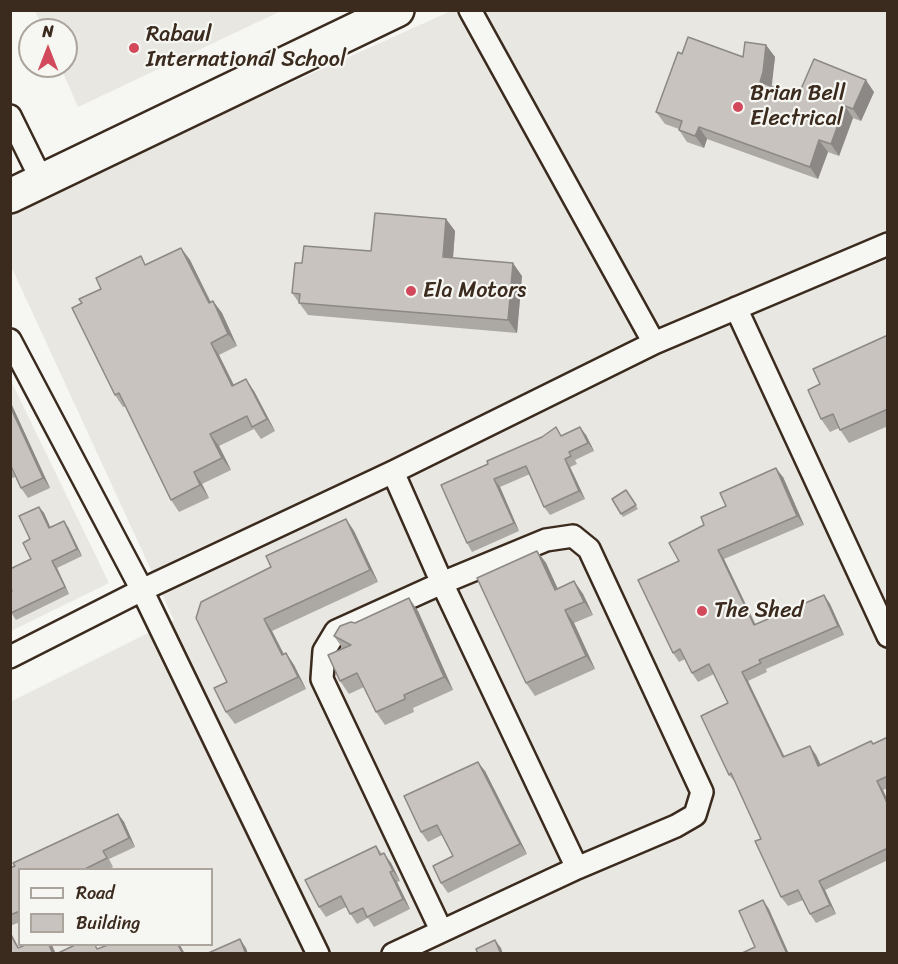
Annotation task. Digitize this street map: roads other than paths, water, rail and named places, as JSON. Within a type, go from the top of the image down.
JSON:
[{"type":"main road","points":[[10,196],[397,10]]},
{"type":"street","points":[[470,10],[654,343]]},
{"type":"street","points":[[10,116],[42,181]]},
{"type":"street","points":[[10,657],[142,590],[393,472],[654,343],[888,244]]},
{"type":"street","points":[[736,308],[888,636]]},
{"type":"street","points":[[10,340],[142,590],[318,954]]},
{"type":"street","points":[[393,472],[442,583],[577,868]]},
{"type":"street","points":[[393,954],[577,868],[676,826],[694,815],[702,792],[590,549],[573,536],[546,540],[442,583],[336,632],[324,651],[322,679],[441,930]]},
{"type":"place","name":"Rabaul International School","points":[[134,48]]},
{"type":"place","name":"Brian Bell Electrical","points":[[738,107]]},
{"type":"place","name":"Ela Motors","points":[[411,291]]},
{"type":"place","name":"The Shed","points":[[702,611]]}]
